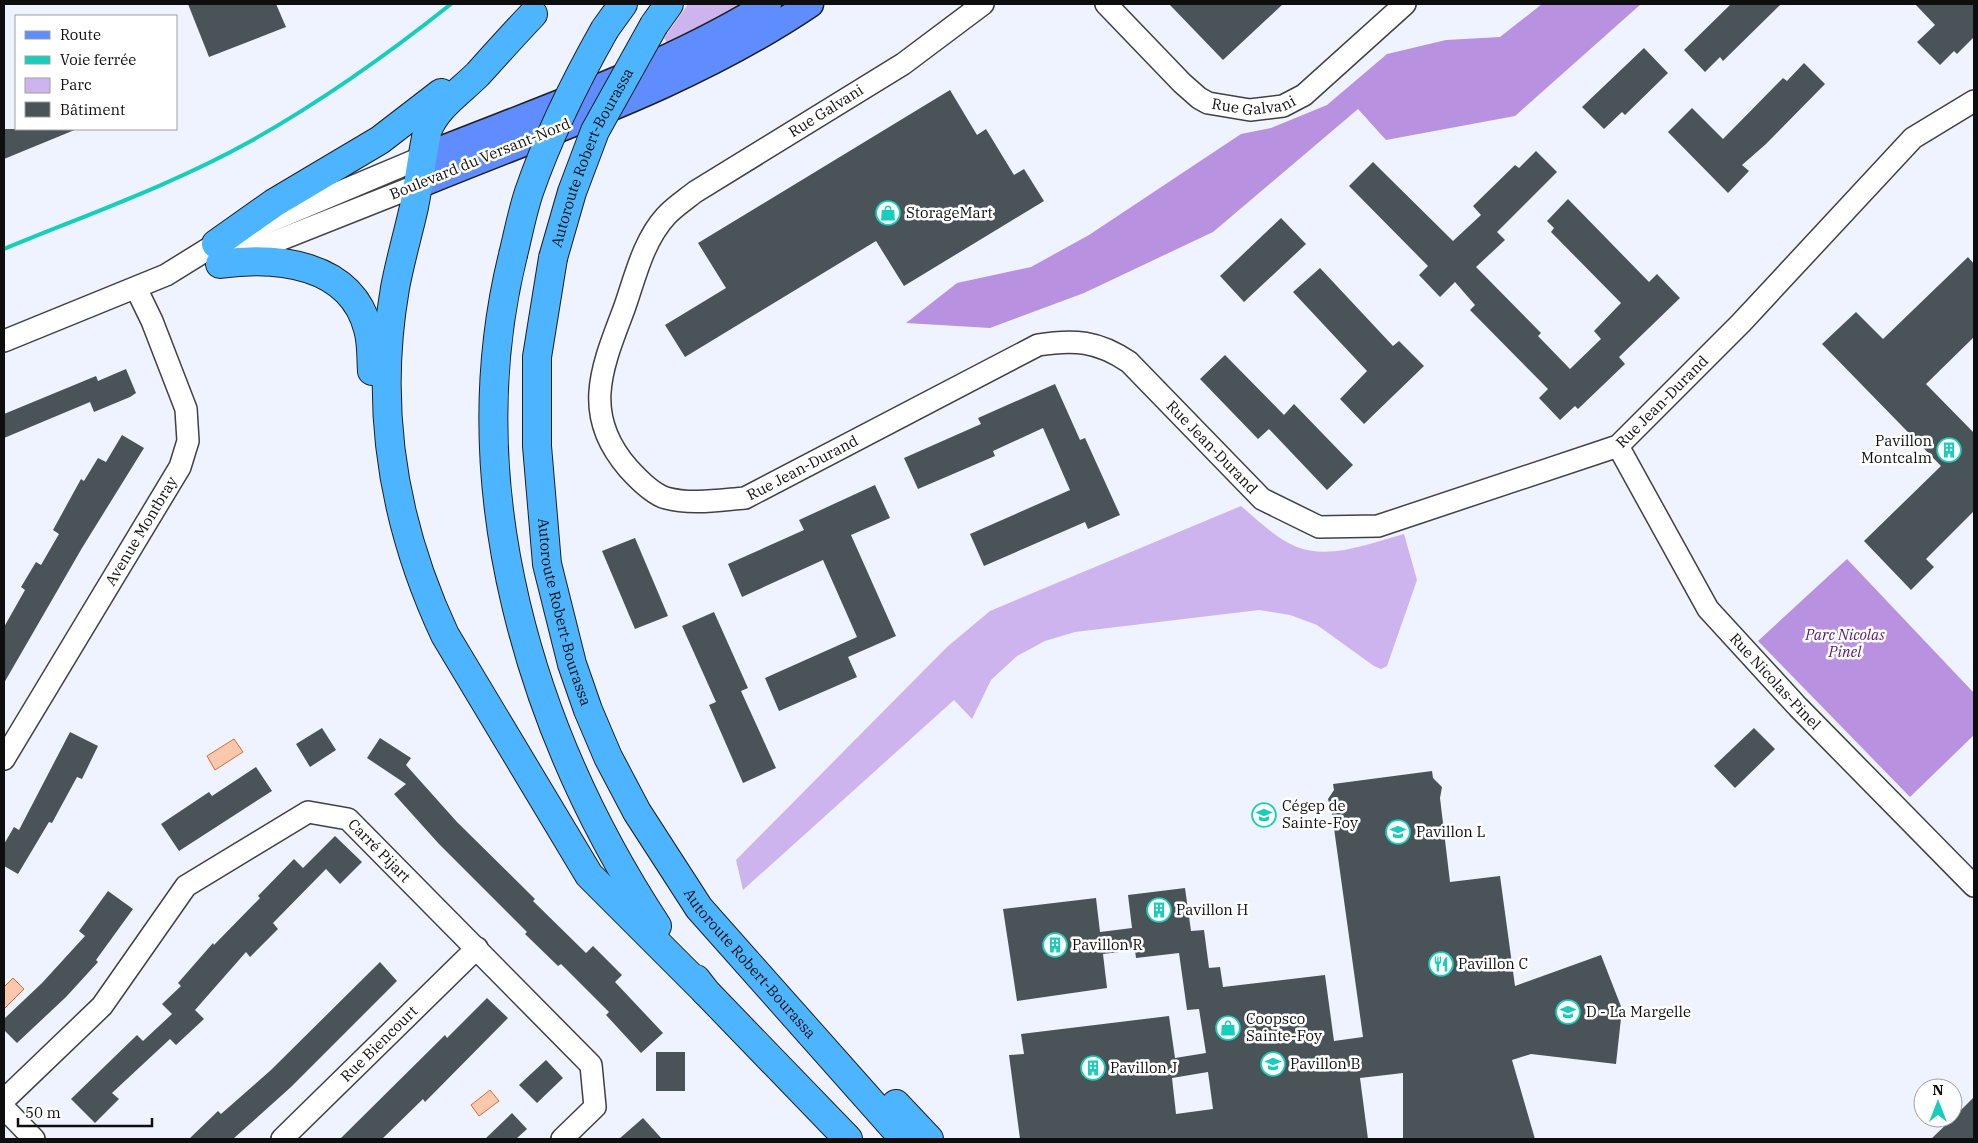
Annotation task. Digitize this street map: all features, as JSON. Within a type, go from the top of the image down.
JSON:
[{"type":"highway","points":[[623,4],[575,80],[551,133],[528,194],[501,301],[493,398],[494,451],[500,512],[510,574],[530,661],[550,720],[577,781],[627,881],[662,934],[706,992]]},
{"type":"highway","points":[[404,524],[389,443],[386,368],[395,290],[418,184],[427,132],[435,118],[538,9]]},
{"type":"highway","points":[[218,254],[274,203],[351,158],[402,124],[538,9]]},
{"type":"highway","name":"Autoroute Robert-Bourassa","points":[[662,15],[596,131],[572,192],[553,258],[537,357],[537,446],[547,564],[572,664],[608,757],[647,828],[699,908],[770,991],[904,1139]]},
{"type":"highway","points":[[218,254],[308,268],[335,281],[356,302],[364,317],[370,338],[373,402],[380,464],[404,524],[423,584],[445,635],[589,875],[706,992],[848,1139]]},
{"type":"highway","points":[[770,991],[868,1076],[929,1139]]},
{"type":"main road","name":"Boulevard du Versant-Nord","points":[[422,156],[646,67],[721,31],[768,4]]},
{"type":"main road","name":"Boulevard du Versant-Nord","points":[[418,184],[680,78],[738,49],[810,4]]},
{"type":"street","name":"Rue Galvani","points":[[666,216],[695,192],[903,64],[983,4]]},
{"type":"street","name":"Rue Galvani","points":[[1106,4],[1182,83],[1199,98],[1217,104],[1262,110],[1283,106],[1304,96],[1405,4]]},
{"type":"street","name":"Rue Jean-Durand","points":[[666,216],[649,240],[604,363],[600,388],[601,422],[614,453],[637,478],[665,498],[703,502],[745,498],[1038,345],[1066,341],[1112,351],[1129,362],[1262,499],[1319,527],[1378,526],[1618,446],[1741,323],[1913,138],[1974,101]]},
{"type":"street","name":"Boulevard du Versant-Nord","points":[[218,254],[422,156]]},
{"type":"street","name":"Boulevard du Versant-Nord","points":[[4,341],[218,254],[418,184]]},
{"type":"street","name":"Avenue Montbray","points":[[4,759],[180,467],[187,450],[188,420],[182,397],[136,288]]},
{"type":"street","name":"Rue Nicolas-Pinel","points":[[1618,446],[1708,609],[1798,707],[1974,886]]},
{"type":"street","name":"Carré Pijart","points":[[4,1100],[102,1006],[186,886],[308,812],[348,819],[591,1064],[595,1108],[562,1139]]},
{"type":"street","name":"Rue Biencourt","points":[[282,1139],[477,948]]},
{"type":"street","points":[[4,1108],[34,1139]]},
{"type":"green space","points":[[688,4],[742,4],[696,30],[667,43],[664,38]]},
{"type":"green space","points":[[1542,4],[1641,4],[1515,116],[1386,140],[1358,109],[1213,232],[1084,293],[990,328],[906,323],[957,283],[1031,267],[1089,235],[1241,134],[1271,128],[1327,105],[1387,54],[1446,40],[1500,37]]},
{"type":"green space","points":[[1241,506],[1289,544],[1310,551],[1323,552],[1350,549],[1404,534],[1417,580],[1387,666],[1381,669],[1374,666],[1317,625],[1290,615],[1259,610],[1075,632],[1045,641],[1017,656],[991,680],[972,719],[954,700],[743,890],[736,860],[947,647],[990,611]]},
{"type":"green space","name":"Parc Nicolas Pinel","points":[[1847,559],[1974,693],[1974,735],[1910,797],[1758,641]]},
{"type":"shaded area","points":[[234,739],[243,752],[215,770],[207,756]]},
{"type":"shaded area","points":[[13,978],[24,989],[4,1009],[4,987]]},
{"type":"shaded area","points":[[490,1090],[499,1101],[479,1116],[471,1105]]},
{"type":"building","points":[[188,4],[276,4],[286,27],[209,57]]},
{"type":"building","points":[[1169,4],[1283,4],[1223,60]]},
{"type":"building","points":[[1731,4],[1781,4],[1723,61],[1720,57],[1705,72],[1684,50]]},
{"type":"building","points":[[1915,4],[1974,4],[1974,37],[1957,54],[1954,51],[1940,65],[1917,42],[1935,25]]},
{"type":"building","points":[[1644,48],[1668,73],[1625,115],[1622,112],[1604,129],[1582,107]]},
{"type":"building","points":[[1804,63],[1825,84],[1766,144],[1742,165],[1749,171],[1728,193],[1668,132],[1692,108],[1723,139],[1783,78],[1787,81]]},
{"type":"building","points":[[950,90],[977,135],[986,129],[1014,175],[1024,169],[1044,201],[904,286],[876,241],[685,357],[665,325],[726,288],[698,243]]},
{"type":"building","points":[[4,129],[75,130],[4,159]]},
{"type":"building","points":[[1536,151],[1557,172],[1497,232],[1505,240],[1476,267],[1541,333],[1538,336],[1570,369],[1601,339],[1594,331],[1621,303],[1551,232],[1554,228],[1547,221],[1568,199],[1649,282],[1657,274],[1680,298],[1619,357],[1625,364],[1578,409],[1575,406],[1560,420],[1539,398],[1548,389],[1470,310],[1475,305],[1455,282],[1440,297],[1419,275],[1428,266],[1349,186],[1373,162],[1453,241],[1481,215],[1473,206],[1515,165],[1519,168]]},
{"type":"building","points":[[1281,218],[1306,244],[1244,302],[1220,276]]},
{"type":"building","name":"Pavillon Montcalm","points":[[1968,257],[1974,264],[1974,337],[1926,384],[1974,433],[1974,511],[1926,559],[1934,567],[1911,590],[1864,541],[1941,466],[1822,344],[1856,312],[1883,339]]},
{"type":"building","points":[[1320,268],[1393,346],[1399,341],[1424,366],[1364,424],[1340,399],[1367,371],[1293,292]]},
{"type":"building","points":[[1225,355],[1284,415],[1294,404],[1353,465],[1327,490],[1269,429],[1258,439],[1200,379]]},
{"type":"building","points":[[126,369],[136,393],[130,397],[94,412],[90,402],[4,438],[4,414],[96,376],[98,381]]},
{"type":"building","points":[[1055,384],[1080,440],[1085,438],[1120,515],[1088,529],[1085,522],[984,566],[970,534],[1070,490],[1043,428],[993,451],[995,456],[918,489],[904,458],[981,424],[978,418]]},
{"type":"building","points":[[122,435],[144,448],[82,548],[4,683],[4,627],[25,590],[21,587],[36,562],[41,565],[59,534],[53,530],[81,479],[84,481],[98,458],[106,462]]},
{"type":"building","points":[[875,485],[890,518],[851,535],[896,636],[848,657],[857,677],[779,711],[765,678],[857,637],[823,560],[742,597],[728,564],[804,530],[799,520]]},
{"type":"building","points":[[635,538],[668,616],[635,629],[602,551]]},
{"type":"building","points":[[714,612],[748,688],[741,691],[776,768],[743,783],[709,705],[716,702],[682,626]]},
{"type":"building","points":[[322,728],[336,750],[310,767],[296,744]]},
{"type":"building","points":[[1754,728],[1775,749],[1735,788],[1714,766]]},
{"type":"building","points":[[70,732],[98,746],[82,779],[77,777],[52,823],[49,822],[18,874],[4,866],[4,844],[14,827],[19,830]]},
{"type":"building","points":[[380,738],[411,758],[406,765],[457,822],[535,899],[533,901],[586,953],[593,946],[622,975],[615,982],[663,1033],[641,1053],[606,1015],[609,1012],[561,964],[558,966],[525,934],[527,932],[439,844],[394,794],[406,784],[367,758]]},
{"type":"building","points":[[256,767],[272,791],[179,851],[161,824],[209,792],[212,796]]},
{"type":"building","points":[[1432,771],[1433,778],[1442,787],[1440,798],[1450,882],[1500,876],[1515,986],[1601,955],[1622,1009],[1616,1064],[1531,1054],[1512,1060],[1535,1139],[1403,1139],[1403,1073],[1360,1078],[1368,1139],[1020,1139],[1009,1055],[1024,1054],[1021,1034],[1169,1016],[1175,1058],[1206,1053],[1199,1009],[1187,1010],[1179,953],[1136,958],[1135,950],[1103,954],[1107,988],[1017,1001],[1003,909],[1096,898],[1100,932],[1132,928],[1128,895],[1185,888],[1191,931],[1204,930],[1209,968],[1220,967],[1223,987],[1325,975],[1334,1041],[1363,1037],[1332,814],[1328,799],[1334,790],[1333,784]],"holes":[[[1208,1072],[1213,1109],[1176,1114],[1172,1078]]]},
{"type":"building","points":[[335,836],[362,862],[340,884],[326,869],[273,923],[278,929],[250,957],[246,952],[195,1010],[204,1019],[176,1045],[170,1039],[112,1093],[119,1099],[95,1123],[71,1099],[137,1035],[143,1041],[172,1014],[162,1004],[181,986],[178,983],[213,943],[214,945],[260,898],[258,896],[294,859],[303,868]]},
{"type":"building","points":[[108,891],[133,909],[96,960],[98,962],[66,997],[17,1043],[4,1030],[4,1019],[42,983],[85,936],[79,931]]},
{"type":"building","points":[[380,962],[397,981],[291,1087],[233,1139],[189,1139],[218,1111],[221,1114],[271,1070]]},
{"type":"building","points":[[487,998],[508,1018],[425,1102],[423,1099],[382,1139],[340,1139],[445,1035],[447,1038]]},
{"type":"building","points":[[656,1052],[685,1052],[685,1091],[656,1091]]},
{"type":"building","points":[[546,1060],[563,1078],[537,1103],[519,1085]]},
{"type":"building","points":[[1974,1097],[1974,1139],[1931,1139],[1943,1128],[1963,1128],[1963,1108]]},
{"type":"building","points":[[512,1113],[527,1129],[516,1139],[485,1139]]},
{"type":"building","points":[[643,1118],[662,1139],[619,1139]]},
{"type":"railway","points":[[4,249],[160,186],[251,141],[354,77],[451,4]]},
{"type":"place","name":"StorageMart","points":[[888,213]]},
{"type":"place","name":"Pavillon Montcalm","points":[[1949,450]]},
{"type":"place","name":"Cégep de Sainte-Foy","points":[[1264,815]]},
{"type":"place","name":"Pavillon L","points":[[1398,832]]},
{"type":"place","name":"Pavillon H","points":[[1159,910]]},
{"type":"place","name":"Pavillon R","points":[[1055,945]]},
{"type":"place","name":"Pavillon C","points":[[1441,964]]},
{"type":"place","name":"D - La Margelle","points":[[1568,1012]]},
{"type":"place","name":"Coopsco Sainte-Foy","points":[[1228,1028]]},
{"type":"place","name":"Pavillon B","points":[[1273,1064]]},
{"type":"place","name":"Pavillon J","points":[[1093,1068]]}]
